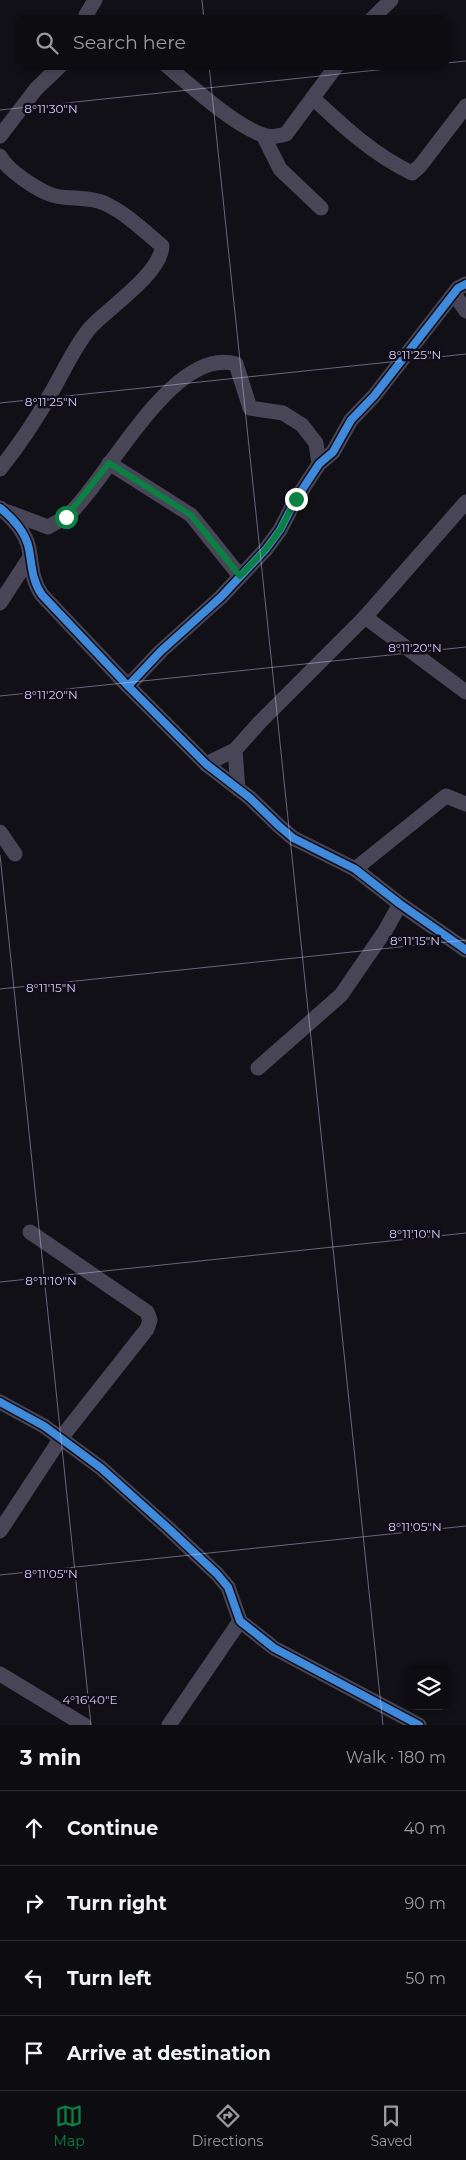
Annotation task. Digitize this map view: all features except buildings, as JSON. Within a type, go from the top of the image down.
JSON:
[{"type":"street","points":[[86,15],[95,0]]},
{"type":"street","points":[[376,15],[390,0]]},
{"type":"street","points":[[0,136],[36,89],[56,70]]},
{"type":"street","points":[[172,70],[236,120],[263,135],[274,137],[286,134],[314,99],[334,70]]},
{"type":"street","points":[[314,99],[353,136],[398,166],[412,173],[420,166],[466,106]]},
{"type":"street","points":[[263,135],[280,169],[321,208]]},
{"type":"street","points":[[0,156],[21,178],[52,195],[87,198],[104,203],[129,218],[162,246],[162,252],[158,259],[136,288],[102,316],[80,341],[25,437],[0,469]]},
{"type":"street","points":[[128,686],[161,652],[221,597],[266,549],[280,530],[296,499],[319,464],[334,452],[350,420],[374,396],[458,288],[466,284]]},
{"type":"street","points":[[454,294],[466,311]]},
{"type":"street","points":[[2,509],[48,527],[71,513],[155,404],[194,371],[217,362],[226,361],[236,364],[250,408],[283,414],[302,425],[316,443],[319,464]]},
{"type":"street","points":[[109,463],[191,515],[240,576]]},
{"type":"street","points":[[206,764],[235,750],[260,722],[365,617],[466,502]]},
{"type":"street","points":[[2,509],[21,529],[26,540],[35,584],[42,595],[128,686],[206,764],[238,789],[293,838],[355,869],[400,904],[466,950]]},
{"type":"street","points":[[0,603],[30,557]]},
{"type":"street","points":[[365,617],[466,692]]},
{"type":"street","points":[[235,750],[238,789]]},
{"type":"street","points":[[355,869],[446,796],[466,804]]},
{"type":"street","points":[[0,832],[15,854]]},
{"type":"street","points":[[258,1068],[340,995],[384,931],[400,904]]},
{"type":"street","points":[[0,1531],[61,1438],[147,1329],[150,1320],[147,1312],[30,1232]]},
{"type":"street","points":[[0,1402],[44,1426],[101,1468],[217,1574],[228,1587],[240,1621],[274,1648],[419,1725]]},
{"type":"street","points":[[169,1725],[240,1621]]},
{"type":"street","points":[[0,1674],[84,1725]]},
{"type":"cycle path","points":[[128,686],[161,651],[221,597],[266,549],[280,530],[296,499],[319,464],[333,452],[351,420],[374,396],[458,288],[466,284]]},
{"type":"cycle path","points":[[0,508],[10,516],[25,537],[34,579],[42,595],[128,686],[206,764],[250,798],[293,838],[355,869],[400,904],[466,950]]},
{"type":"cycle path","points":[[0,1402],[44,1426],[101,1468],[168,1528],[217,1574],[228,1587],[240,1621],[274,1648],[419,1725]]},
{"type":"route","points":[[66,517],[109,463],[142,482],[191,515],[240,576],[266,549],[280,530],[296,499]]}]
